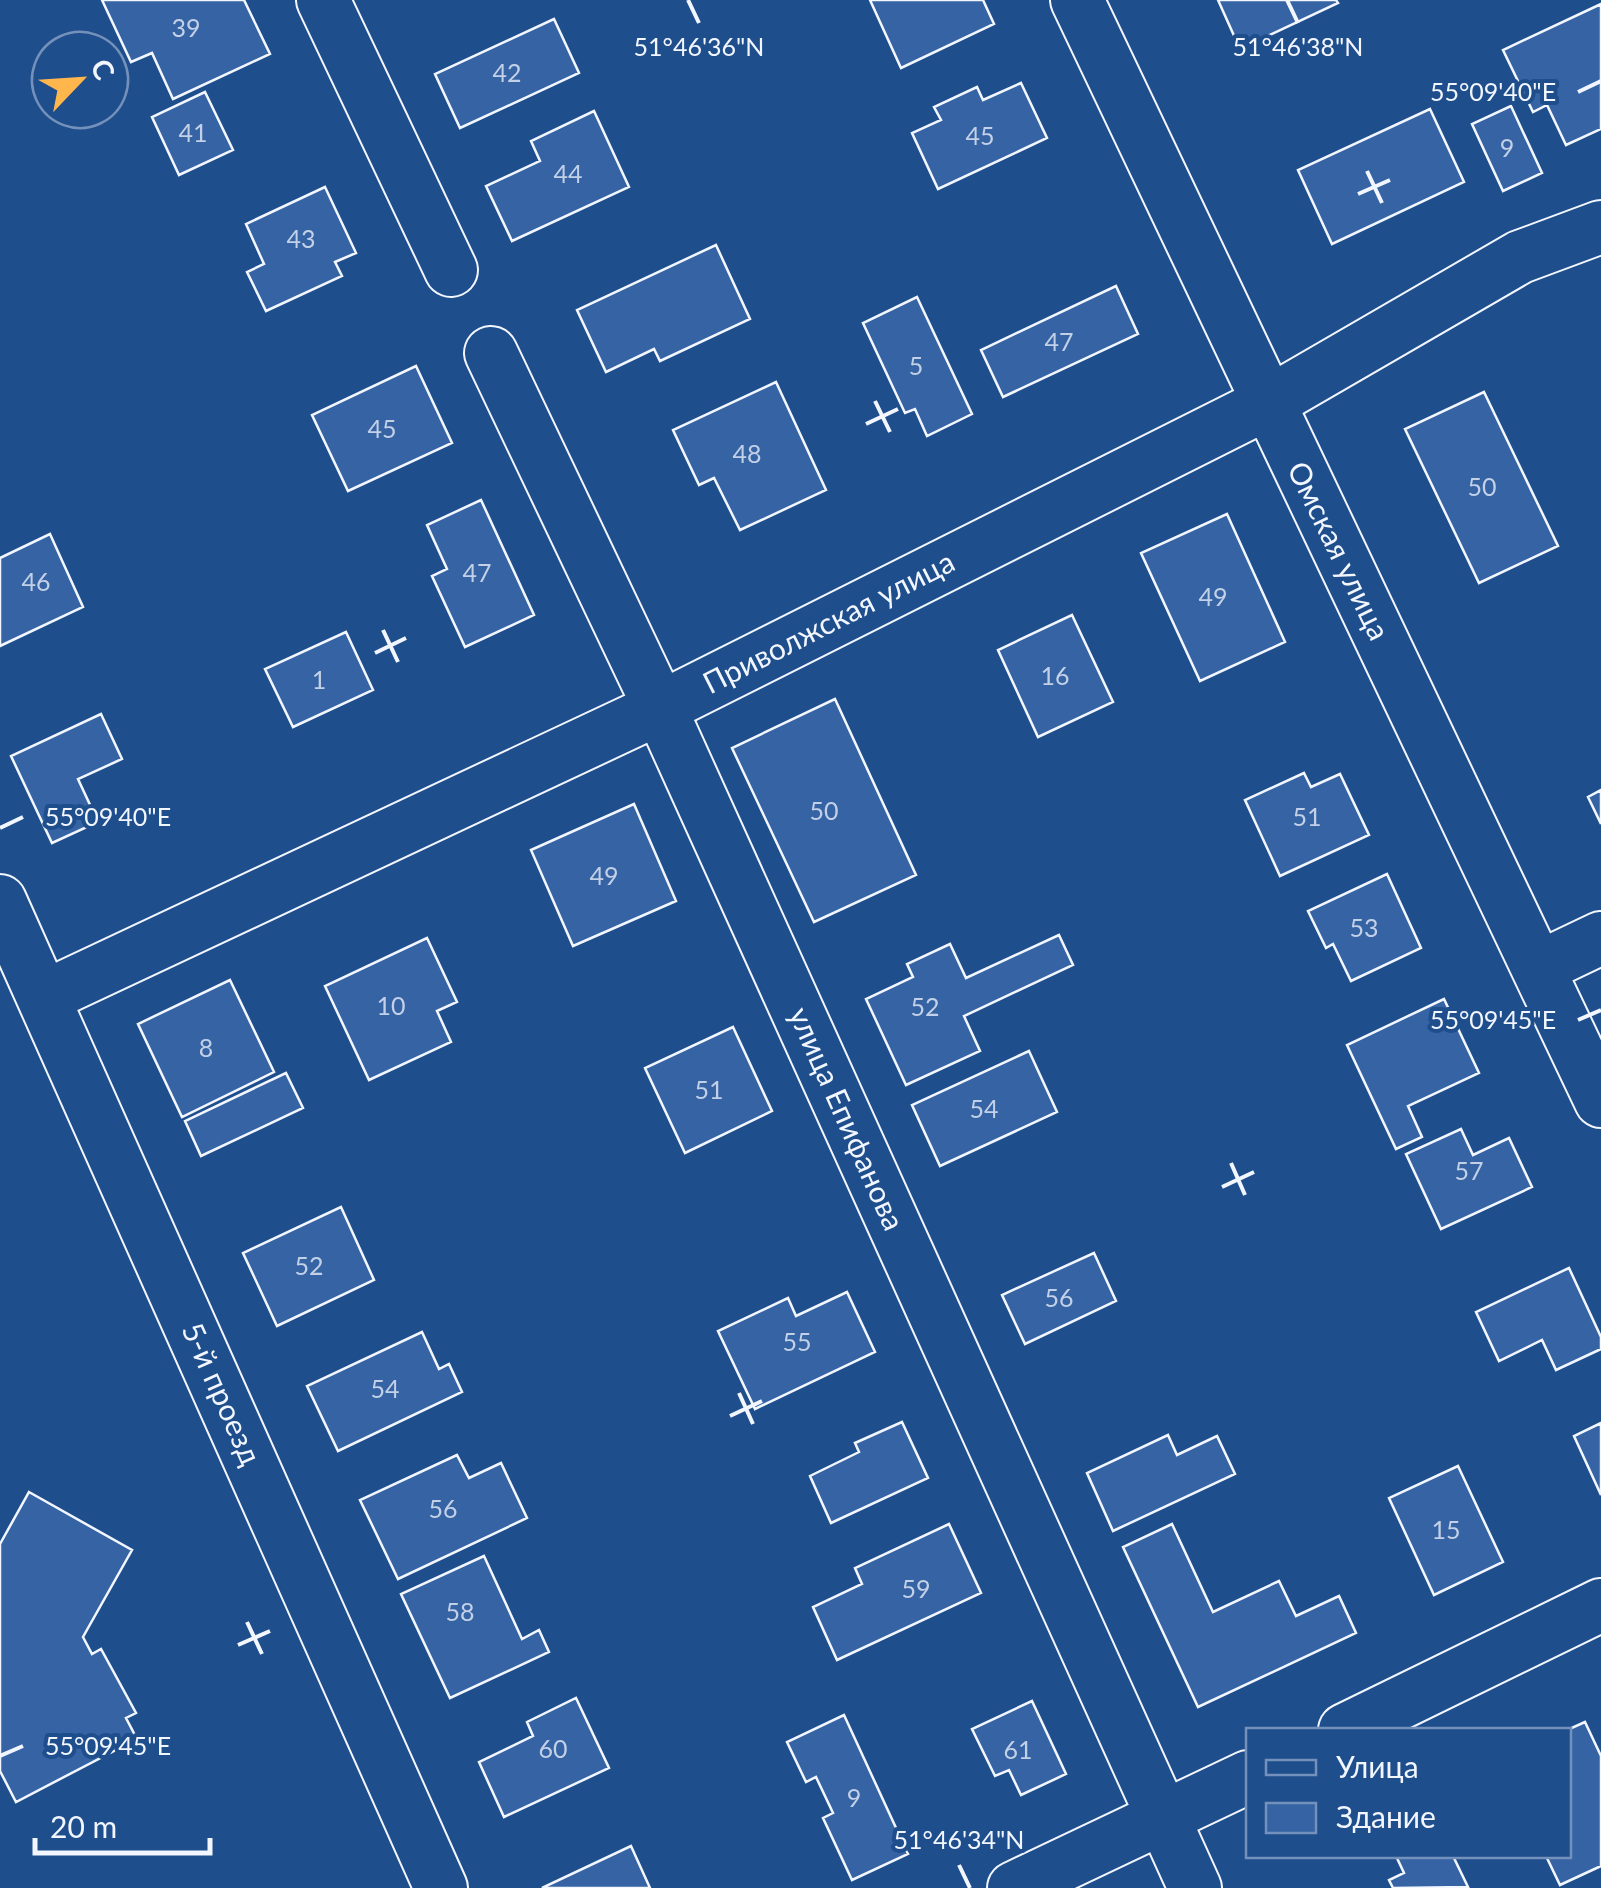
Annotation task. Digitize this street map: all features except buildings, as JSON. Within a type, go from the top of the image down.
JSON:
[{"type":"street","points":[[323,0],[451,270]]},
{"type":"street","name":"Омская улица","points":[[1078,0],[1601,1100]]},
{"type":"street","name":"Приволжская улица","points":[[44,997],[660,708],[1268,403],[1520,258],[1601,227]]},
{"type":"street","name":"улица Епифанова","points":[[491,353],[660,708],[1196,1888]]},
{"type":"street","name":"5-й проезд","points":[[0,901],[441,1888]]},
{"type":"street","points":[[1538,968],[1601,938]]},
{"type":"street","points":[[1349,1728],[1601,1605]]},
{"type":"street","points":[[1014,1888],[1246,1779]]}]
